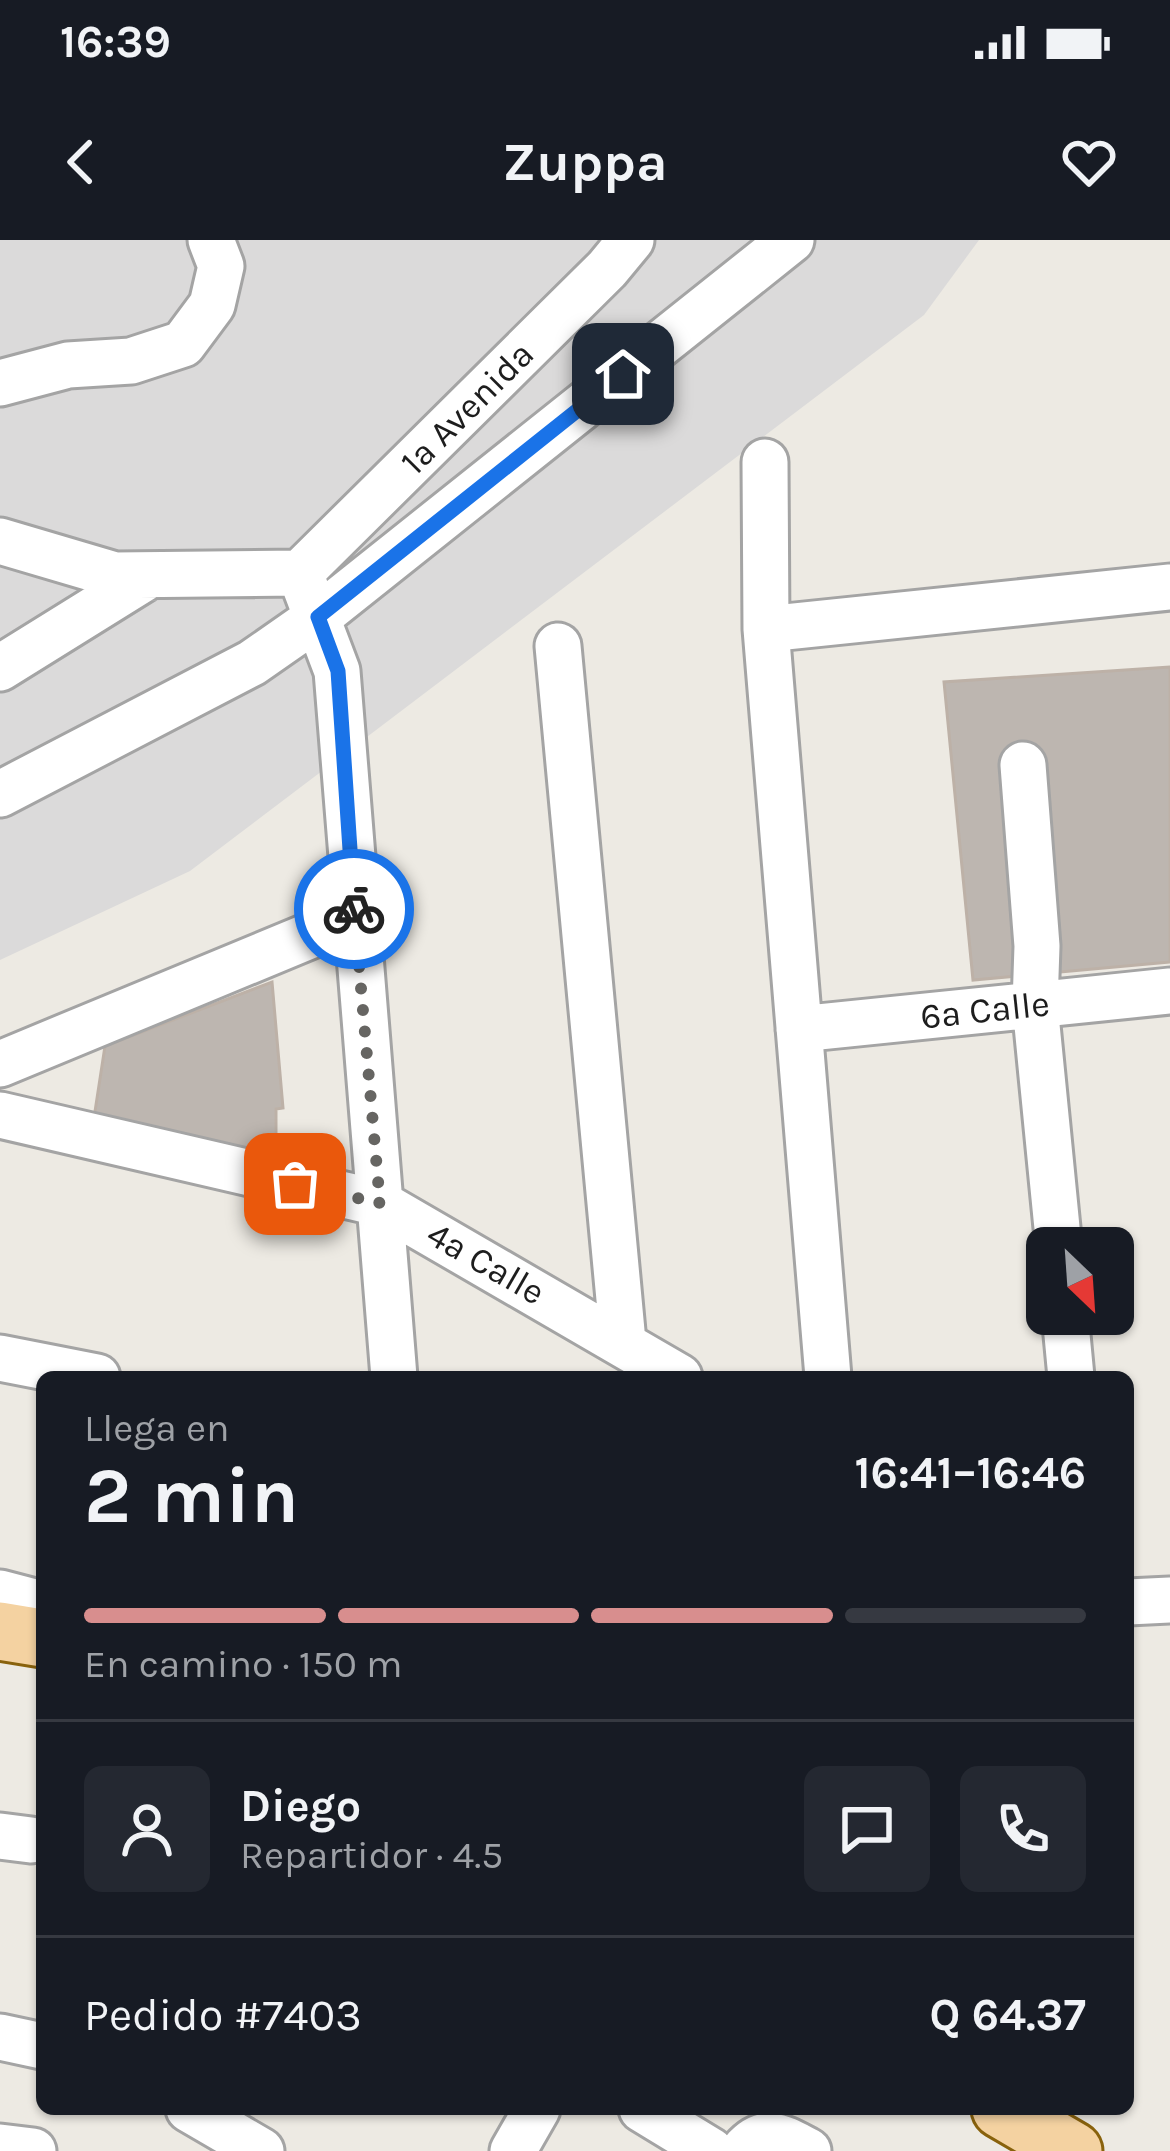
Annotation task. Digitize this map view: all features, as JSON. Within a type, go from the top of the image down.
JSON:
[{"type":"main road","points":[[0,1630],[36,1637]]},
{"type":"main road","points":[[1011,2115],[1073,2151]]},
{"type":"street","points":[[0,383],[68,365],[131,361],[183,344],[212,305],[221,266],[211,240]]},
{"type":"street","name":"1a Avenida","points":[[300,573],[631,240]]},
{"type":"street","points":[[0,794],[252,663],[318,617],[790,240]]},
{"type":"street","points":[[765,462],[766,629],[828,1371]]},
{"type":"street","points":[[0,542],[115,575],[300,573],[338,671],[394,1371]]},
{"type":"street","points":[[0,668],[148,576]]},
{"type":"street","points":[[766,629],[1170,587]]},
{"type":"street","points":[[558,646],[623,1342]]},
{"type":"street","points":[[1023,765],[1036,946],[1035,1005],[1057,1227]]},
{"type":"street","points":[[0,1064],[355,917]]},
{"type":"street","name":"6a Calle","points":[[799,1029],[1170,991]]},
{"type":"street","name":"4a Calle","points":[[0,1115],[380,1203],[669,1371]]},
{"type":"street","points":[[1067,1335],[1070,1371]]},
{"type":"street","points":[[0,1358],[66,1371]]},
{"type":"street","points":[[0,1593],[36,1602]]},
{"type":"street","points":[[1134,1602],[1170,1600]]},
{"type":"street","points":[[0,2037],[36,2045]]},
{"type":"street","points":[[199,2115],[261,2151]]},
{"type":"street","points":[[513,2151],[534,2115]]},
{"type":"street","points":[[652,2115],[711,2151]]},
{"type":"street","points":[[743,2151],[762,2134],[774,2134],[808,2151]]},
{"type":"street","points":[[0,2147],[33,2151]]},
{"type":"shaded area","points":[[0,240],[979,240],[924,315],[190,871],[0,960]]},
{"type":"building","points":[[1170,667],[1170,962],[973,980],[944,682]]},
{"type":"building","points":[[272,982],[283,1108],[276,1109],[276,1163],[92,1131],[105,1046]]},
{"type":"way so far","points":[[295,1184],[380,1203],[354,909]]},
{"type":"route","points":[[354,909],[338,671],[318,617],[623,374]]}]
